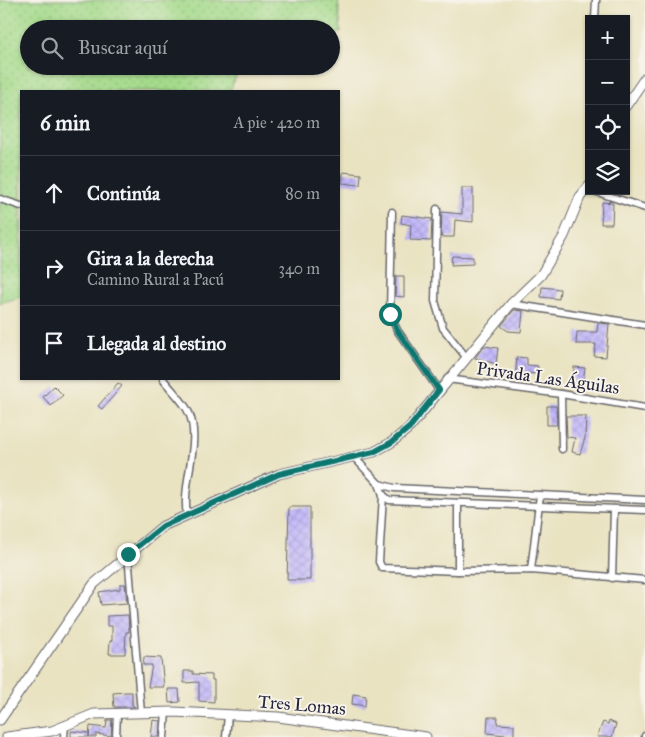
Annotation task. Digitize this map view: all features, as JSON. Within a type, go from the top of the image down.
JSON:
[{"type":"street","points":[[595,15],[596,0]]},
{"type":"street","points":[[627,105],[645,78]]},
{"type":"street","points":[[0,720],[94,584],[163,526],[279,474],[374,452],[392,442],[410,427],[510,304],[528,290],[550,263],[564,236],[580,197],[585,193]]},
{"type":"street","points":[[607,195],[645,208]]},
{"type":"street","points":[[0,199],[20,206]]},
{"type":"street","points":[[437,209],[435,301],[443,328],[466,357]]},
{"type":"street","points":[[392,212],[390,314],[397,330],[439,390]]},
{"type":"street","points":[[510,304],[645,325]]},
{"type":"street","name":"Privada Las Águilas","points":[[448,379],[561,394],[645,408]]},
{"type":"street","points":[[164,380],[188,411],[192,420],[193,434],[187,515]]},
{"type":"street","points":[[561,394],[562,449]]},
{"type":"street","points":[[354,457],[379,484],[382,495],[379,562],[382,568],[458,572],[531,570],[645,580]]},
{"type":"street","points":[[379,484],[394,488],[645,500]]},
{"type":"street","points":[[382,495],[389,500],[645,510]]},
{"type":"street","points":[[531,570],[540,495]]},
{"type":"street","points":[[458,503],[458,572]]},
{"type":"street","points":[[612,578],[614,509]]},
{"type":"street","points":[[128,554],[141,713]]},
{"type":"street","points":[[164,737],[170,712]]},
{"type":"street","name":"Tres Lomas","points":[[7,737],[52,731],[94,714],[170,712],[278,717],[426,737]]},
{"type":"street","points":[[116,737],[117,713]]},
{"type":"street","points":[[226,737],[228,715]]},
{"type":"street","points":[[64,737],[65,725]]},
{"type":"green space","points":[[0,0],[338,0],[340,20],[20,20],[20,75],[236,75],[230,90],[20,90],[20,297],[0,303]]},
{"type":"building","points":[[343,172],[361,174],[360,185],[342,183]]},
{"type":"building","points":[[462,188],[473,188],[473,222],[455,220],[454,237],[441,237],[442,212],[462,214]]},
{"type":"building","points":[[602,202],[613,203],[612,224],[601,224]]},
{"type":"building","points":[[402,215],[432,219],[431,241],[410,240],[411,225],[401,223]]},
{"type":"building","points":[[452,256],[473,257],[473,264],[451,265]]},
{"type":"building","points":[[396,276],[404,276],[404,297],[395,296]]},
{"type":"building","points":[[542,287],[560,289],[559,299],[541,297]]},
{"type":"building","points":[[514,310],[523,311],[521,332],[508,331],[501,326]]},
{"type":"building","points":[[598,323],[609,324],[606,357],[594,356],[596,344],[576,344],[577,332],[597,332]]},
{"type":"building","points":[[484,346],[498,348],[496,364],[475,358]]},
{"type":"building","points":[[517,357],[527,358],[527,365],[538,366],[537,374],[522,373],[522,379],[515,379]]},
{"type":"building","points":[[574,367],[585,368],[582,388],[573,386]]},
{"type":"building","points":[[118,383],[122,386],[102,409],[98,406]]},
{"type":"building","points":[[54,386],[63,395],[51,406],[43,397]]},
{"type":"building","points":[[547,406],[556,406],[557,425],[547,425]]},
{"type":"building","points":[[566,416],[586,416],[585,438],[580,454],[572,452],[575,438],[567,437]]},
{"type":"building","points":[[289,507],[310,507],[310,580],[287,580]]},
{"type":"building","points":[[120,584],[125,584],[127,603],[101,605],[99,592],[120,589]]},
{"type":"building","points":[[128,615],[129,632],[126,632],[125,654],[109,654],[110,641],[112,641],[112,626],[107,626],[107,616]]},
{"type":"building","points":[[144,657],[161,658],[164,687],[148,687],[152,665],[143,665]]},
{"type":"building","points":[[184,671],[193,671],[193,674],[212,675],[212,680],[214,680],[214,702],[199,701],[199,682],[184,683]]},
{"type":"building","points":[[168,689],[179,689],[180,702],[169,703]]},
{"type":"building","points":[[132,692],[132,705],[135,707],[114,707],[113,693]]},
{"type":"building","points":[[353,694],[366,696],[365,706],[352,704]]},
{"type":"building","points":[[488,717],[498,717],[497,724],[514,725],[514,736],[487,733]]},
{"type":"building","points":[[107,720],[112,720],[111,736],[96,734],[96,737],[89,737],[90,726],[106,728]]},
{"type":"building","points":[[153,720],[160,721],[159,737],[151,737]]},
{"type":"building","points":[[609,721],[616,724],[612,737],[597,737],[603,722],[608,724]]},
{"type":"building","points":[[71,731],[89,733],[89,737],[71,737]]},
{"type":"route","points":[[128,554],[163,526],[237,491],[279,474],[374,452],[392,442],[410,427],[439,390],[397,330],[390,314]]}]
